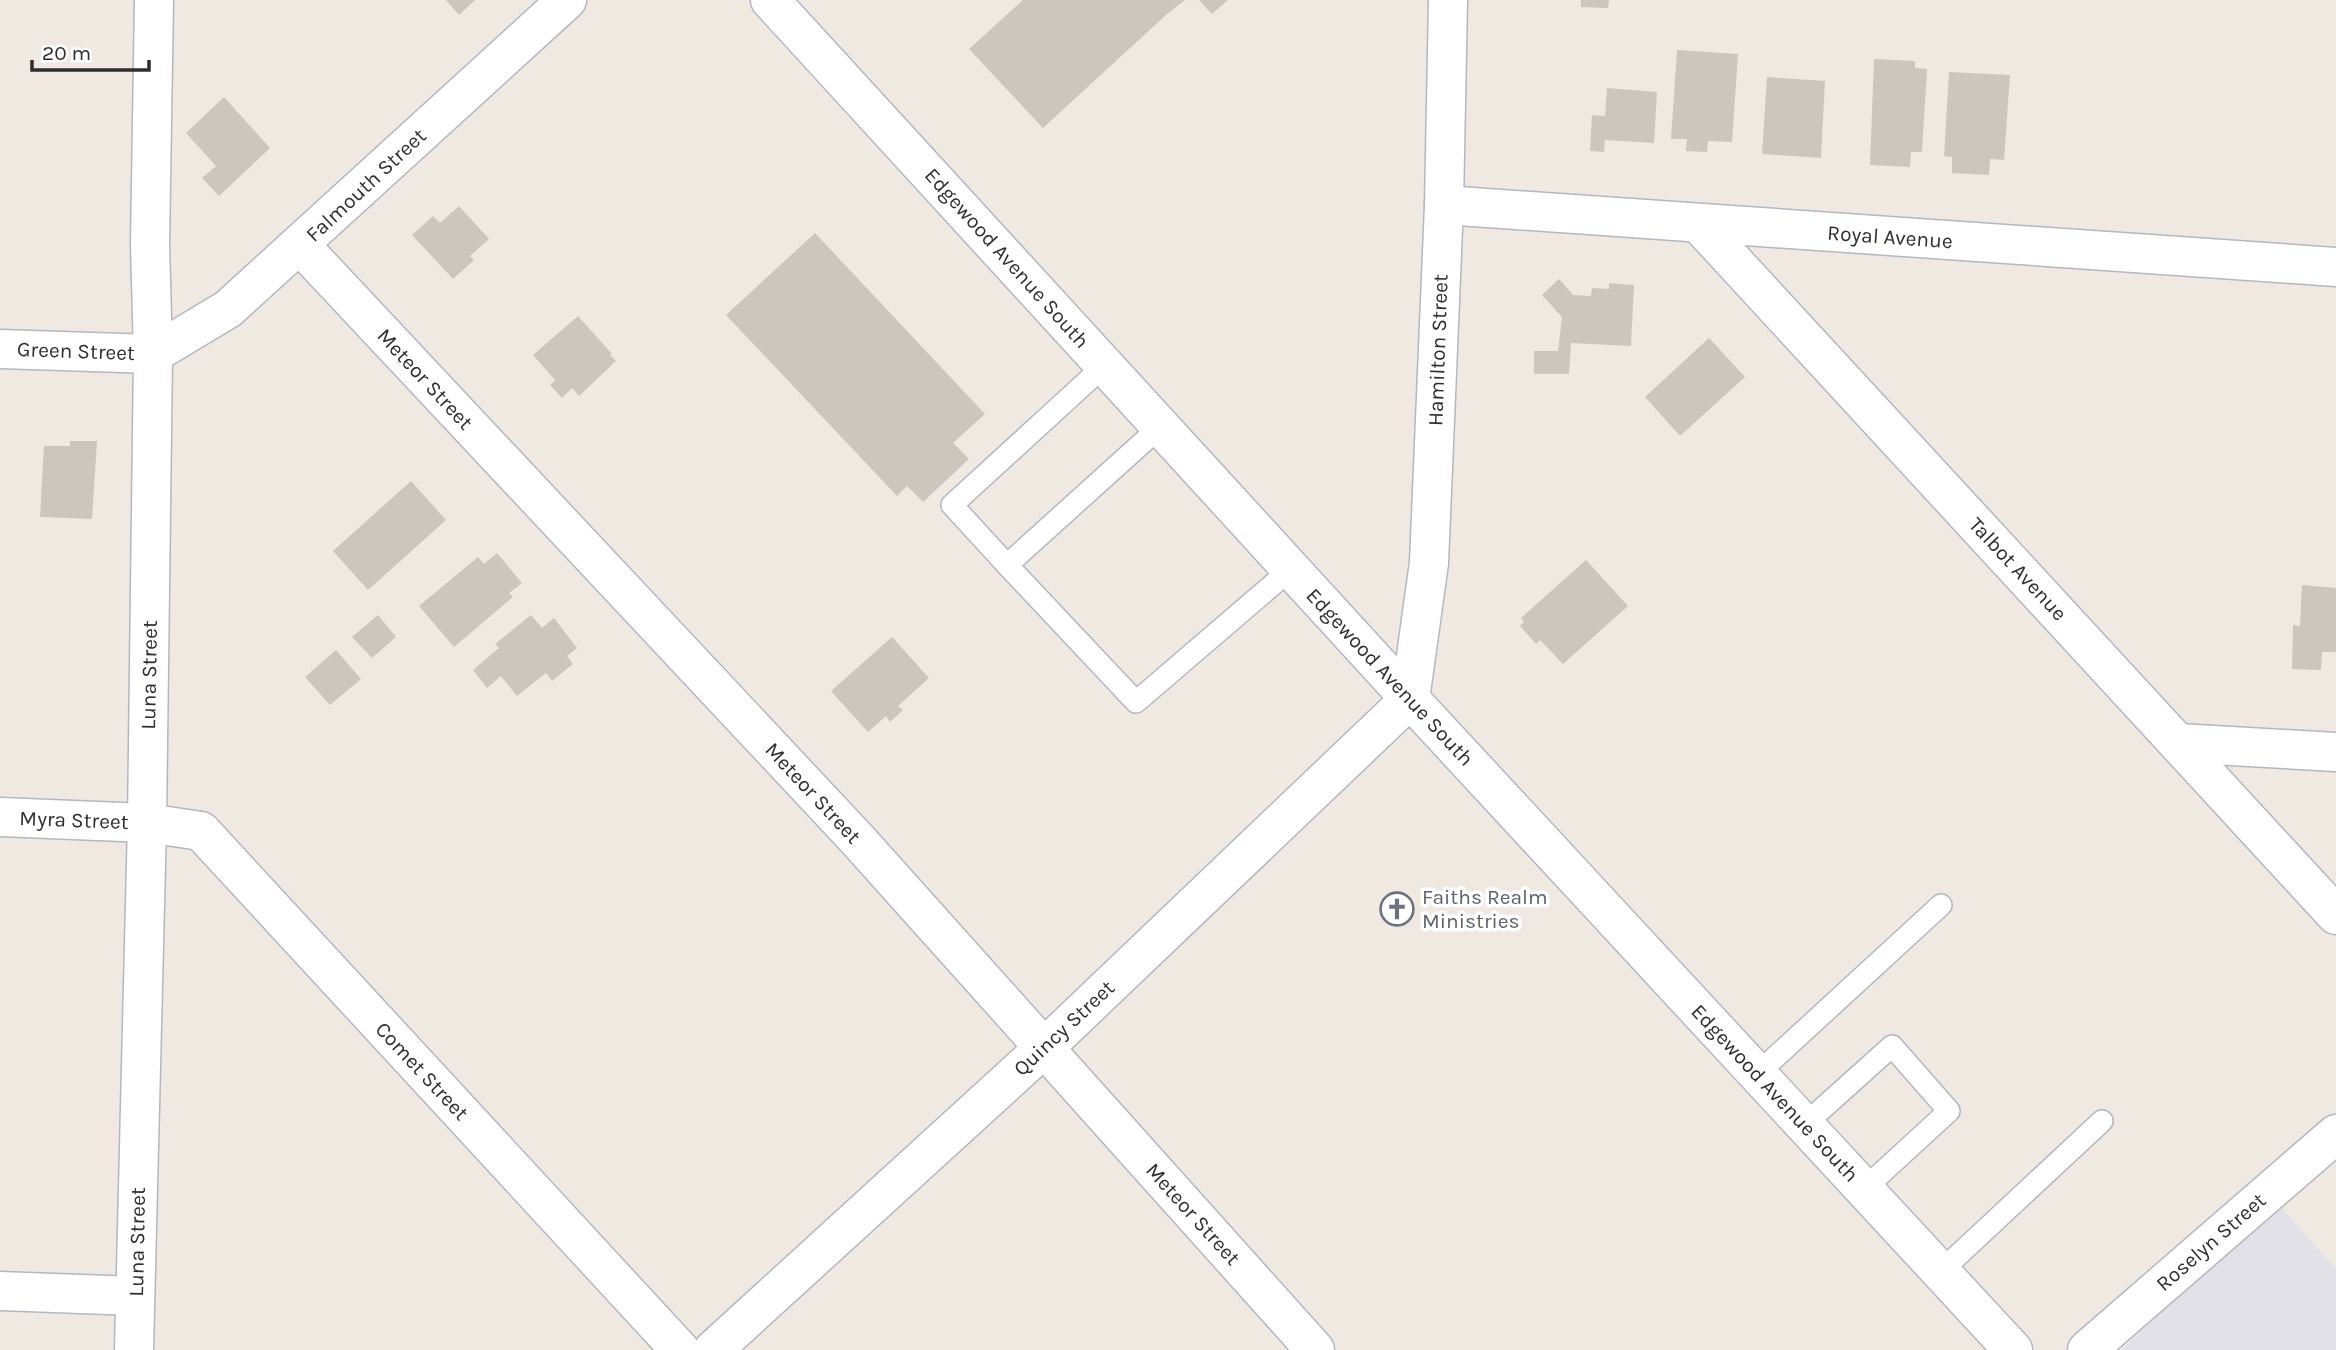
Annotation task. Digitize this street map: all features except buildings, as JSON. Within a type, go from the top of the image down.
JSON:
[{"type":"street","name":"Luna Street","points":[[134,1350],[147,823],[154,0]]},
{"type":"street","name":"Falmouth Street","points":[[153,354],[228,309],[567,0]]},
{"type":"street","name":"Edgewood Avenue South","points":[[770,0],[1410,699],[2013,1350]]},
{"type":"street","name":"Hamilton Street","points":[[1410,699],[1429,563],[1444,205],[1448,0]]},
{"type":"street","name":"Royal Avenue","points":[[1444,205],[2336,267]]},
{"type":"street","name":"Talbot Avenue","points":[[1699,224],[2336,915]]},
{"type":"street","name":"Meteor Street","points":[[300,245],[856,838],[1315,1350]]},
{"type":"street","name":"Green Street","points":[[0,349],[153,354]]},
{"type":"street","name":"Quincy Street","points":[[713,1350],[1044,1048],[1410,699]]},
{"type":"street","points":[[2178,743],[2336,752]]},
{"type":"street","name":"Myra Street","points":[[0,817],[147,823]]},
{"type":"street","name":"Comet Street","points":[[147,823],[201,831],[680,1350]]},
{"type":"street","name":"Roselyn Street","points":[[2087,1350],[2336,1134]]},
{"type":"street","points":[[0,1291],[135,1296]]},
{"type":"lane","points":[[1105,365],[952,505],[1136,702],[1291,569]]},
{"type":"lane","points":[[1007,565],[1161,426]]},
{"type":"lane","points":[[1757,1074],[1941,905]]},
{"type":"lane","points":[[1804,1125],[1892,1046],[1949,1111],[1864,1189]]},
{"type":"lane","points":[[1940,1272],[2102,1121]]},
{"type":"shaded area","points":[[2277,1203],[2336,1269],[2336,1350],[2121,1350]]},
{"type":"place","name":"Faiths Realm Ministries","points":[[1397,909]]}]
